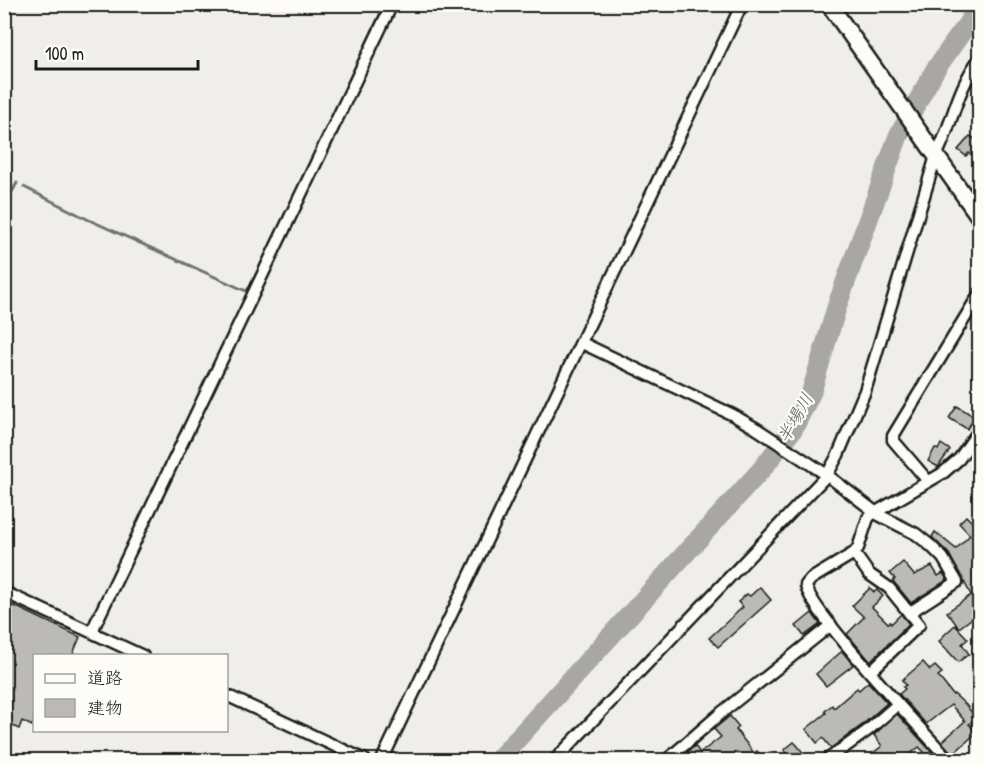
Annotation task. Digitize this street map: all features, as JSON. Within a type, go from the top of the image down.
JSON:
[{"type":"street","points":[[92,631],[392,4]]},
{"type":"street","points":[[382,760],[742,4]]},
{"type":"street","points":[[829,4],[980,218]]},
{"type":"street","points":[[555,760],[825,473],[838,455],[865,391],[934,153],[944,141],[964,80],[980,58]]},
{"type":"street","points":[[928,481],[893,440],[893,436],[980,293]]},
{"type":"street","points":[[582,342],[733,415],[825,473],[889,521],[916,534],[931,546],[943,558],[957,582],[909,613]]},
{"type":"street","points":[[949,760],[831,626],[808,594],[806,585],[811,579],[858,548],[868,518],[876,511],[943,473],[959,459],[980,429]]},
{"type":"street","points":[[854,552],[869,574],[888,588],[919,625],[870,672]]},
{"type":"street","points":[[4,592],[139,654]]},
{"type":"street","points":[[667,760],[721,713],[831,626]]},
{"type":"street","points":[[228,696],[365,760]]},
{"type":"street","points":[[827,760],[867,731],[898,704]]},
{"type":"building","points":[[970,136],[980,142],[980,160],[969,153],[966,156],[958,150]]},
{"type":"building","points":[[957,406],[975,417],[967,429],[949,418]]},
{"type":"building","points":[[941,444],[950,450],[938,467],[928,461],[935,448],[938,450]]},
{"type":"building","points":[[966,516],[978,528],[980,526],[980,549],[975,553],[980,559],[980,609],[978,607],[973,610],[976,615],[959,628],[947,612],[971,595],[949,554],[932,537],[935,532],[956,549],[970,535],[959,523]]},
{"type":"building","points":[[903,562],[914,575],[932,566],[938,576],[943,573],[947,580],[911,603],[893,581],[895,579],[890,573]]},
{"type":"building","points":[[760,587],[771,600],[718,647],[709,638],[743,607],[738,602],[747,594],[750,596]]},
{"type":"building","points":[[870,588],[874,592],[877,590],[883,596],[872,607],[888,623],[891,624],[901,614],[909,624],[870,661],[847,634],[864,617],[852,606]]},
{"type":"building","points":[[4,601],[80,637],[73,654],[33,654],[32,726],[22,721],[19,729],[4,722]]},
{"type":"building","points":[[812,613],[820,624],[804,636],[796,626]]},
{"type":"building","points":[[955,625],[968,639],[962,644],[969,654],[958,662],[939,641]]},
{"type":"building","points":[[842,651],[853,665],[826,686],[816,674]]},
{"type":"building","points":[[923,662],[930,670],[935,666],[942,673],[938,676],[976,718],[969,724],[976,732],[975,734],[953,754],[942,742],[965,721],[951,705],[926,724],[899,694],[906,685],[902,680]]},
{"type":"building","points":[[868,682],[887,703],[831,748],[823,738],[817,743],[806,729],[826,713],[825,711],[832,705],[834,708],[857,688],[859,690]]},
{"type":"building","points":[[897,714],[939,760],[932,760],[919,747],[903,760],[864,760],[882,746],[874,735]]},
{"type":"building","points":[[730,716],[739,727],[736,730],[754,753],[757,751],[765,760],[734,760],[731,756],[725,760],[690,760],[693,758],[688,752],[695,746],[700,753],[721,737],[714,729]]},
{"type":"building","points":[[794,742],[809,760],[793,760],[784,750]]},
{"type":"waterway","points":[[346,87],[385,4]]},
{"type":"waterway","name":"半場川","points":[[498,760],[762,469],[793,429],[811,393],[838,303],[898,137],[935,70],[980,6]]},
{"type":"waterway","points":[[294,197],[342,96]]},
{"type":"waterway","points":[[4,206],[17,183]]},
{"type":"waterway","points":[[24,187],[87,219],[246,291],[287,211]]}]
